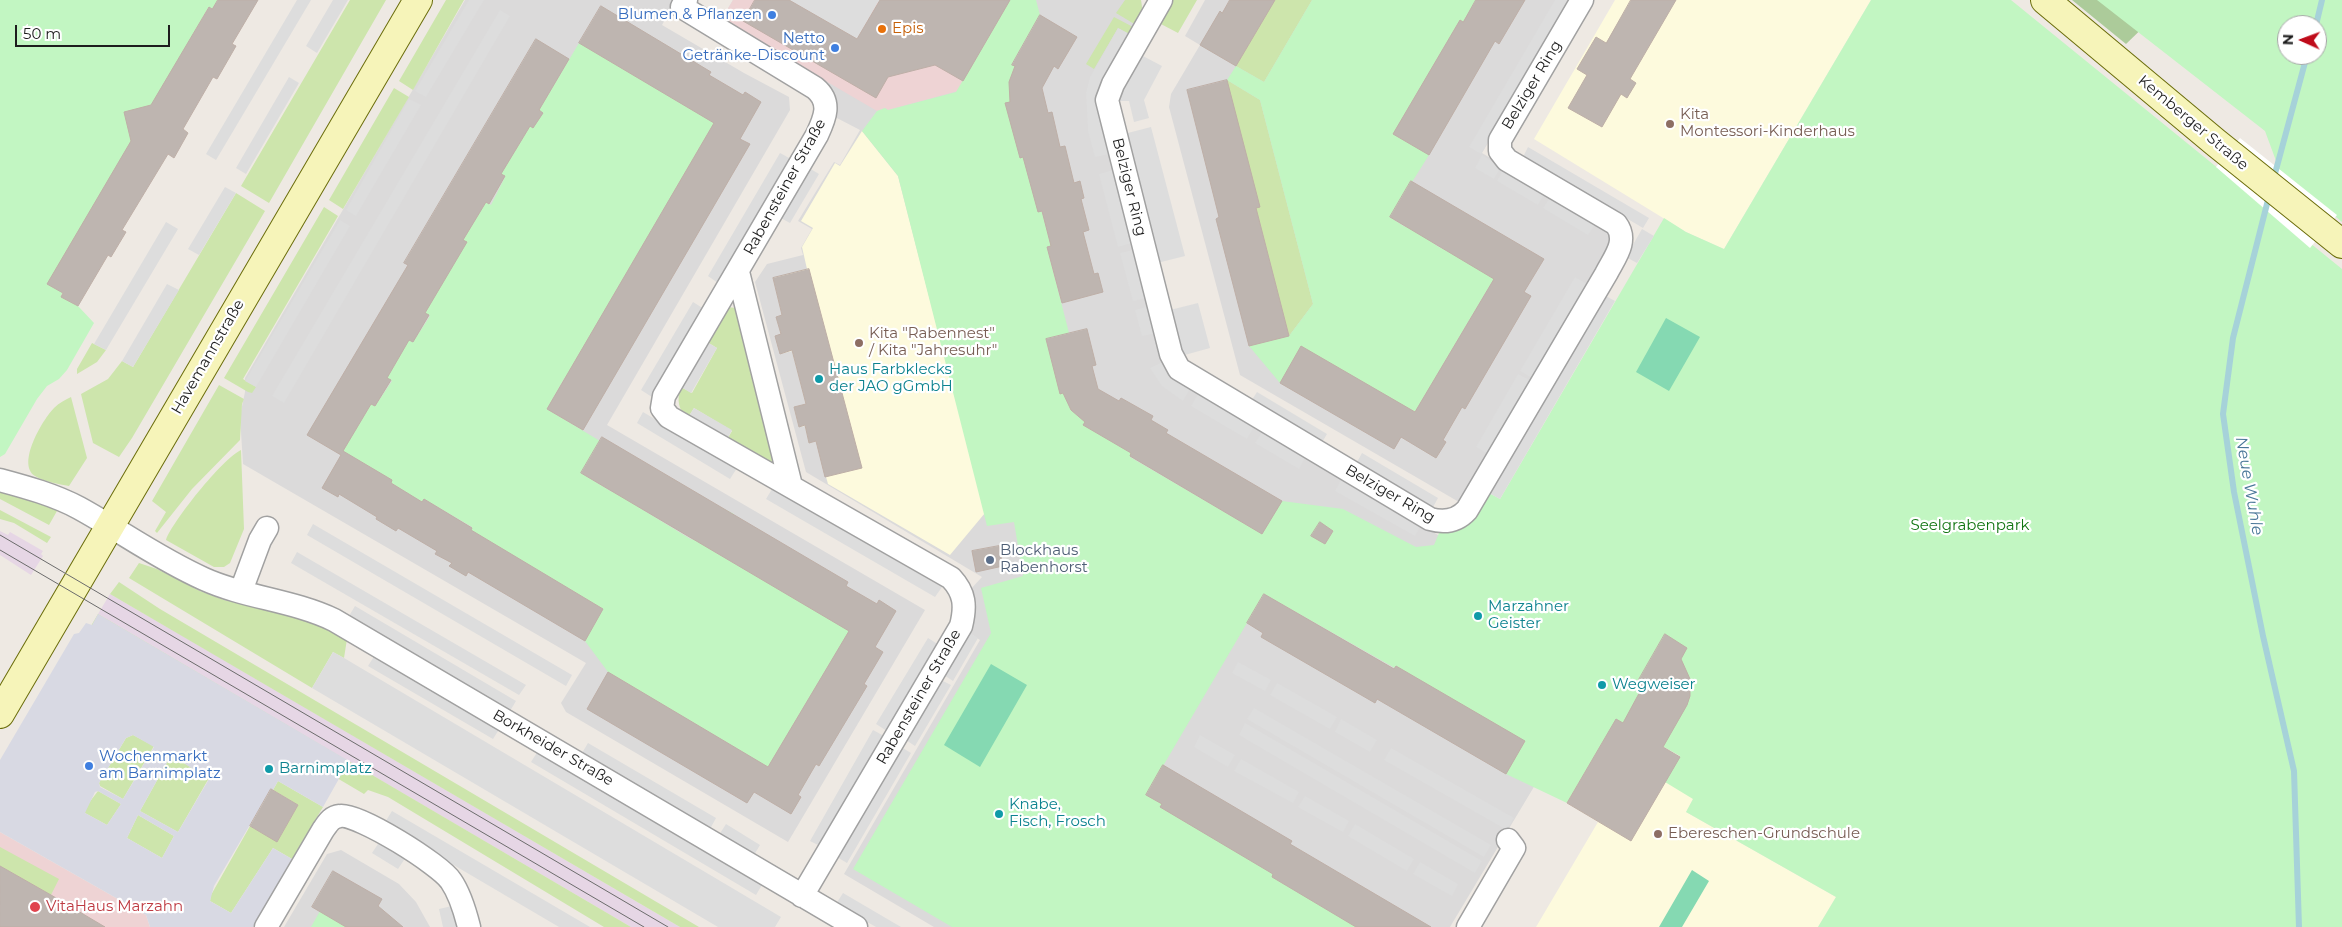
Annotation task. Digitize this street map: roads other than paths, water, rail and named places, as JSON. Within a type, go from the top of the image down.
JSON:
[{"type":"main road","name":"Havemannstraße","points":[[0,714],[418,0]]},
{"type":"main road","name":"Kemberger Straße","points":[[2045,0],[2333,237]]},
{"type":"street","name":"Rabensteiner Straße","points":[[686,0],[682,7],[803,80],[821,93],[826,105],[823,122],[817,135],[664,396],[662,408],[669,417],[951,578],[960,588],[965,610],[961,626],[802,896]]},
{"type":"street","name":"Belziger Ring","points":[[1161,0],[1113,84],[1107,100],[1172,354],[1179,369],[1430,519],[1440,522],[1460,517],[1467,510],[1596,291],[1622,239],[1621,230],[1616,224],[1507,160],[1500,151],[1500,140],[1582,0]]},
{"type":"street","name":"Rabensteiner Straße","points":[[738,272],[791,486]]},
{"type":"street","points":[[0,480],[67,502],[109,526],[148,552],[221,587],[240,592],[260,540],[267,528]]},
{"type":"street","name":"Borkheider Straße","points":[[240,592],[312,610],[334,620],[856,927]]},
{"type":"street","points":[[266,927],[323,830],[330,820],[341,816],[360,820],[440,867],[451,881],[459,896],[469,927]]},
{"type":"street","points":[[1468,927],[1514,848],[1508,840]]},
{"type":"waterway","name":"Neue Wuhle","points":[[2318,15],[2322,0]]},
{"type":"waterway","name":"Neue Wuhle","points":[[2273,181],[2304,65]]},
{"type":"waterway","name":"Neue Wuhle","points":[[2269,196],[2233,338],[2223,414],[2234,492],[2263,636],[2294,771],[2299,927]]},
{"type":"tram line","points":[[0,535],[668,927]]},
{"type":"tram line","points":[[0,550],[644,927]]},
{"type":"place","name":"Blumen & Pflanzen","points":[[772,15]]},
{"type":"place","name":"Epis","points":[[882,29]]},
{"type":"place","name":"Netto Getränke-Discount","points":[[835,48]]},
{"type":"place","name":"Kita Montessori-Kinderhaus","points":[[1670,124]]},
{"type":"place","name":"Kita \"Rabennest\" / Kita \"Jahresuhr\"","points":[[859,343]]},
{"type":"place","name":"Haus Farbklecks der JAO gGmbH","points":[[819,379]]},
{"type":"place","name":"Blockhaus Rabenhorst","points":[[990,560]]},
{"type":"place","name":"Marzahner Geister","points":[[1478,616]]},
{"type":"place","name":"Wegweiser","points":[[1602,685]]},
{"type":"place","name":"Wochenmarkt am Barnimplatz","points":[[89,766]]},
{"type":"place","name":"Barnimplatz","points":[[269,769]]},
{"type":"place","name":"Knabe, Fisch, Frosch","points":[[999,814]]},
{"type":"place","name":"Ebereschen-Grundschule","points":[[1658,834]]},
{"type":"place","name":"VitaHaus Marzahn","points":[[35,907]]},
{"type":"park label","name":"Seelgrabenpark","points":[[1970,526]]}]
